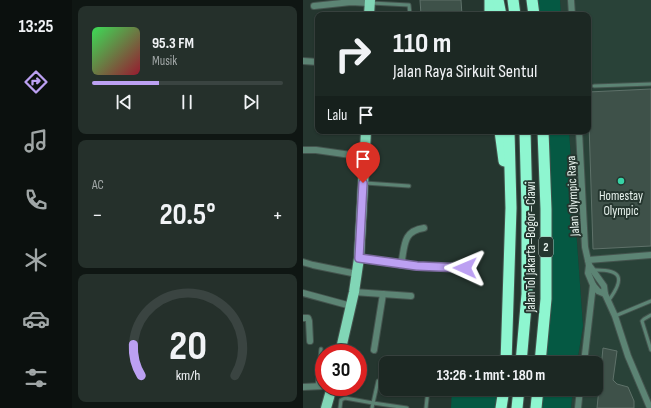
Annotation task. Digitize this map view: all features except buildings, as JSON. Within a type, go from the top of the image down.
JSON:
[{"type":"highway","points":[[490,0],[490,12]]},
{"type":"highway","points":[[498,0],[500,12]]},
{"type":"highway","points":[[513,0],[515,12]]},
{"type":"highway","points":[[532,0],[534,12]]},
{"type":"highway","points":[[500,134],[511,208]]},
{"type":"highway","points":[[506,356],[511,208],[509,134]]},
{"type":"highway","name":"Jalan Tol Jakarta–Bogor–Ciawi","points":[[522,356],[527,294],[525,134]]},
{"type":"highway","name":"Jalan Tol Jakarta–Bogor–Ciawi","points":[[541,356],[546,299],[546,209],[543,134]]},
{"type":"highway","points":[[501,408],[503,396]]},
{"type":"highway","points":[[517,408],[518,396]]},
{"type":"highway","points":[[536,408],[537,396]]},
{"type":"main road","points":[[369,12],[370,2]]},
{"type":"main road","points":[[342,344],[354,292],[359,258],[366,134]]},
{"type":"main road","points":[[326,408],[329,396]]},
{"type":"street","points":[[571,0],[572,12]]},
{"type":"street","points":[[314,6],[351,2],[370,2]]},
{"type":"street","points":[[303,61],[315,62]]},
{"type":"street","name":"Jalan Olympic Raya","points":[[579,134],[585,247],[588,262]]},
{"type":"street","points":[[303,150],[316,150],[365,157]]},
{"type":"street","points":[[401,265],[409,233],[417,229],[424,228]]},
{"type":"street","points":[[585,356],[593,285],[588,262],[651,255]]},
{"type":"street","points":[[359,258],[401,265],[465,268]]},
{"type":"street","points":[[303,262],[357,274]]},
{"type":"street","points":[[591,271],[604,286],[605,294],[615,316],[628,356],[649,400],[650,408]]},
{"type":"street","points":[[593,285],[598,291],[605,294]]},
{"type":"street","points":[[354,292],[411,296]]},
{"type":"street","points":[[303,293],[351,306]]},
{"type":"street","points":[[374,350],[383,294]]},
{"type":"street","points":[[303,318],[308,318],[309,321],[310,341]]},
{"type":"street","points":[[303,387],[315,387]]},
{"type":"street","points":[[578,408],[579,396]]},
{"type":"lane","points":[[409,0],[410,12]]},
{"type":"lane","points":[[370,2],[409,5]]},
{"type":"lane","points":[[594,86],[651,84]]},
{"type":"lane","points":[[363,183],[409,186]]},
{"type":"lane","points":[[591,271],[613,272],[617,275],[619,280],[618,286],[609,301]]},
{"type":"lane","points":[[615,316],[651,301]]},
{"type":"lane","points":[[651,315],[644,318],[642,321],[651,350]]},
{"type":"lane","points":[[372,408],[379,381]]},
{"type":"lane","points":[[426,408],[427,396]]},
{"type":"lane","points":[[340,408],[341,400],[345,398],[407,408]]},
{"type":"shaded area","points":[[560,0],[651,0],[651,408],[571,408],[572,396],[603,396],[603,356],[578,356],[583,326],[569,134],[591,134],[591,12],[561,12]]},
{"type":"green space","points":[[532,0],[560,0],[561,12],[534,12]]},
{"type":"green space","points":[[543,134],[569,134],[583,326],[578,356],[540,356]]},
{"type":"green space","points":[[452,396],[503,397],[501,408],[451,408]]},
{"type":"green space","points":[[537,396],[572,396],[571,408],[536,408]]},
{"type":"place","name":"Homestay Olympic","points":[[621,181]]},
{"type":"route","points":[[363,183],[359,258],[427,267],[465,268]]}]
